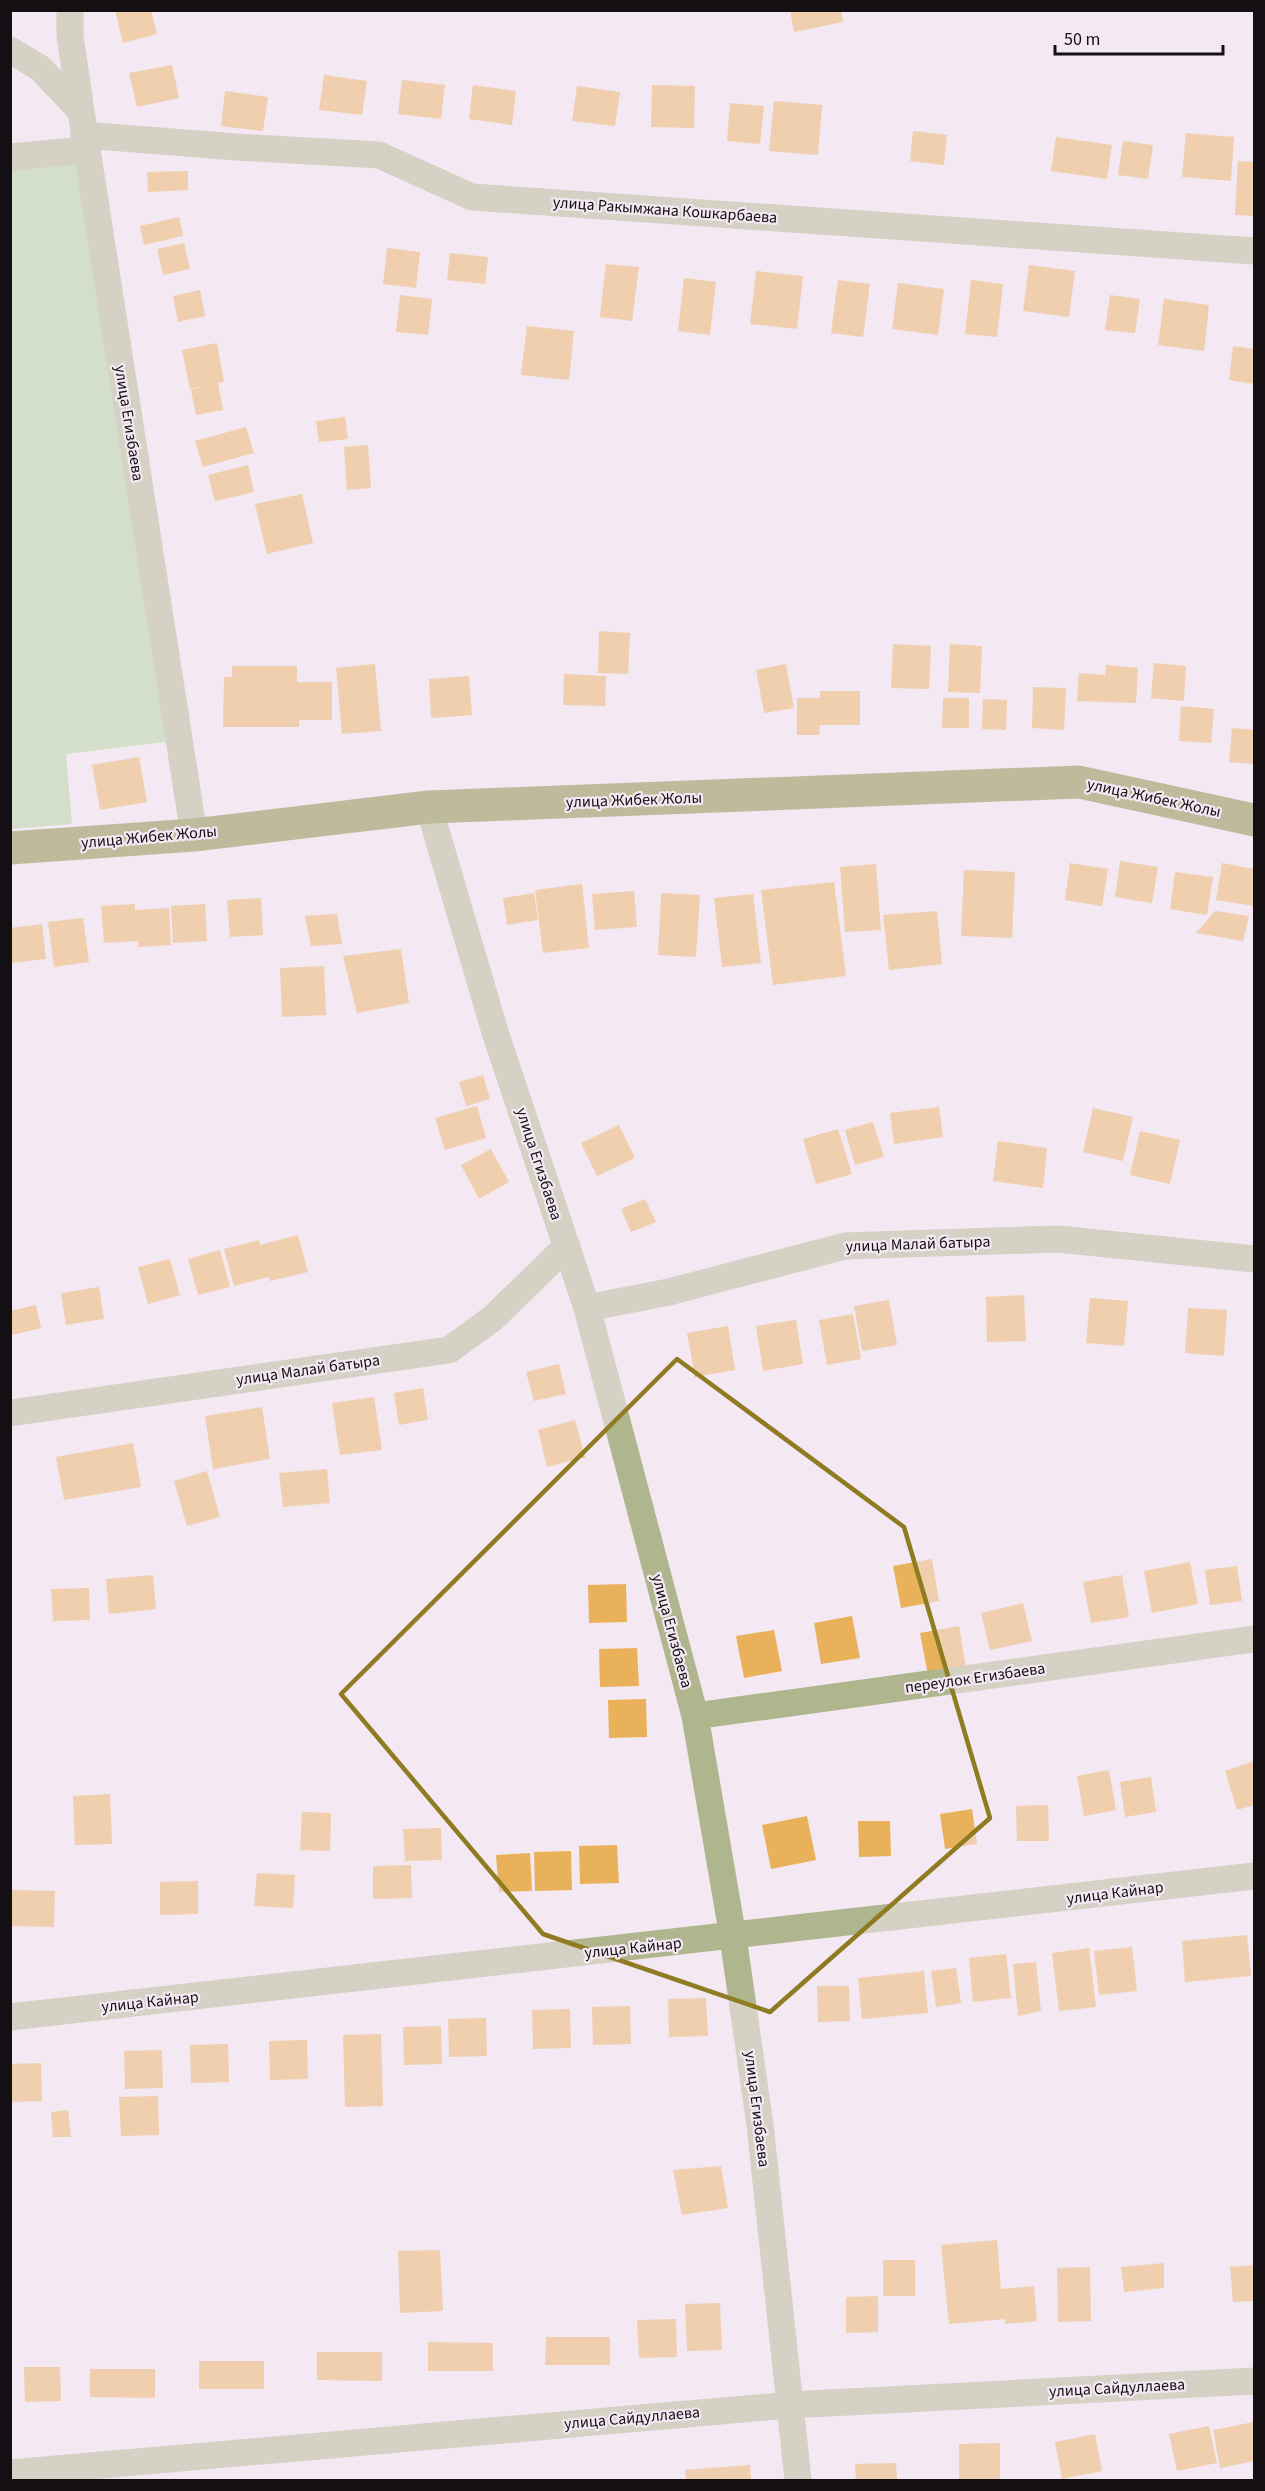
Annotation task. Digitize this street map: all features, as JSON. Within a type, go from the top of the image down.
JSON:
[{"type":"main road","name":"улица Жибек Жолы","points":[[10,848],[194,835],[429,807],[1078,782],[1254,820]]},
{"type":"street","name":"улица Егизбаева","points":[[70,10],[70,36],[84,132],[194,835]]},
{"type":"street","points":[[10,50],[40,68],[84,132]]},
{"type":"street","name":"улица Ракымжана Кошкарбаева","points":[[10,157],[84,132],[236,147],[379,155],[472,197],[1254,251]]},
{"type":"street","name":"улица Егизбаева","points":[[429,807],[495,1032],[587,1308],[695,1716],[734,1937],[760,2125],[798,2481]]},
{"type":"street","name":"улица Малай батыра","points":[[587,1308],[669,1292],[845,1246],[1058,1239],[1254,1259]]},
{"type":"street","name":"улица Малай батыра","points":[[10,1413],[449,1350],[493,1318],[567,1246]]},
{"type":"street","name":"переулок Егизбаева","points":[[695,1716],[1254,1639]]},
{"type":"street","name":"улица Кайнар","points":[[10,2017],[734,1937],[1254,1876]]},
{"type":"street","name":"улица Сайдуллаева","points":[[10,2473],[790,2404],[1254,2380]]},
{"type":"highlighted area","points":[[677,1359],[904,1527],[990,1818],[770,2012],[543,1934],[341,1694]]},
{"type":"green space","points":[[86,156],[173,741],[66,754],[72,824],[11,829],[11,164]]},
{"type":"building","points":[[115,10],[151,10],[157,34],[123,43]]},
{"type":"building","points":[[790,10],[841,10],[843,22],[794,32]]},
{"type":"building","points":[[172,65],[179,98],[137,107],[129,73]]},
{"type":"building","points":[[324,75],[367,81],[362,115],[319,110]]},
{"type":"building","points":[[402,80],[445,85],[441,119],[398,114]]},
{"type":"building","points":[[473,85],[516,91],[512,125],[469,119]]},
{"type":"building","points":[[652,85],[695,86],[694,128],[651,127]]},
{"type":"building","points":[[577,86],[620,92],[615,126],[572,121]]},
{"type":"building","points":[[225,91],[268,97],[263,131],[221,126]]},
{"type":"building","points":[[774,101],[822,105],[818,155],[769,151]]},
{"type":"building","points":[[730,103],[764,106],[760,144],[727,141]]},
{"type":"building","points":[[913,131],[947,135],[944,165],[910,161]]},
{"type":"building","points":[[1186,133],[1234,137],[1231,181],[1182,177]]},
{"type":"building","points":[[1056,137],[1112,145],[1107,179],[1051,171]]},
{"type":"building","points":[[1123,141],[1153,145],[1148,179],[1118,175]]},
{"type":"building","points":[[1238,161],[1254,162],[1254,216],[1235,215]]},
{"type":"building","points":[[188,171],[188,190],[148,192],[147,172]]},
{"type":"building","points":[[179,217],[183,236],[144,245],[140,226]]},
{"type":"building","points":[[184,243],[190,269],[163,275],[157,249]]},
{"type":"building","points":[[387,248],[420,252],[416,288],[383,284]]},
{"type":"building","points":[[450,253],[488,257],[485,284],[447,280]]},
{"type":"building","points":[[606,264],[639,267],[632,321],[600,317]]},
{"type":"building","points":[[1029,265],[1075,271],[1069,317],[1023,311]]},
{"type":"building","points":[[756,271],[803,276],[797,329],[750,324]]},
{"type":"building","points":[[684,278],[716,282],[710,335],[678,331]]},
{"type":"building","points":[[838,280],[870,284],[863,337],[831,333]]},
{"type":"building","points":[[971,280],[1003,284],[997,337],[965,334]]},
{"type":"building","points":[[898,283],[944,289],[938,335],[892,329]]},
{"type":"building","points":[[200,290],[205,316],[178,322],[173,296]]},
{"type":"building","points":[[400,295],[432,299],[428,335],[396,332]]},
{"type":"building","points":[[1110,295],[1140,299],[1135,333],[1105,330]]},
{"type":"building","points":[[1164,299],[1209,305],[1204,351],[1158,345]]},
{"type":"building","points":[[527,326],[574,331],[569,380],[521,375]]},
{"type":"building","points":[[217,343],[224,382],[218,383],[223,410],[196,415],[191,390],[208,385],[190,389],[182,350]]},
{"type":"building","points":[[1233,346],[1254,349],[1254,384],[1229,380]]},
{"type":"building","points":[[345,417],[348,439],[319,442],[316,421]]},
{"type":"building","points":[[246,427],[254,453],[203,467],[195,441]]},
{"type":"building","points":[[368,445],[371,488],[347,490],[344,447]]},
{"type":"building","points":[[248,465],[254,492],[215,501],[208,475]]},
{"type":"building","points":[[302,494],[313,543],[267,554],[255,504]]},
{"type":"building","points":[[599,631],[630,633],[628,674],[598,673]]},
{"type":"building","points":[[893,644],[931,646],[929,689],[891,688]]},
{"type":"building","points":[[950,644],[982,646],[980,693],[948,692]]},
{"type":"building","points":[[1154,663],[1186,666],[1184,701],[1151,698]]},
{"type":"building","points":[[375,664],[381,731],[342,734],[336,668]]},
{"type":"building","points":[[786,664],[794,708],[764,713],[756,670]]},
{"type":"building","points":[[1106,665],[1138,668],[1136,703],[1077,701],[1079,673],[1105,675]]},
{"type":"building","points":[[232,666],[297,666],[297,682],[332,682],[332,720],[299,720],[299,727],[223,727],[224,677],[232,677]]},
{"type":"building","points":[[564,674],[606,676],[605,706],[563,705]]},
{"type":"building","points":[[469,676],[472,715],[431,718],[429,679]]},
{"type":"building","points":[[1033,687],[1066,688],[1064,730],[1032,728]]},
{"type":"building","points":[[820,691],[860,691],[860,725],[820,725],[819,735],[797,735],[797,698],[820,698]]},
{"type":"building","points":[[943,698],[969,698],[969,728],[942,728]]},
{"type":"building","points":[[983,699],[1007,700],[1006,730],[982,729]]},
{"type":"building","points":[[1181,706],[1214,709],[1211,743],[1179,741]]},
{"type":"building","points":[[1232,728],[1254,730],[1254,764],[1229,762]]},
{"type":"building","points":[[139,757],[147,802],[100,810],[92,765]]},
{"type":"building","points":[[1120,861],[1158,867],[1152,903],[1115,897]]},
{"type":"building","points":[[1070,863],[1108,869],[1102,906],[1065,900]]},
{"type":"building","points":[[1222,863],[1254,869],[1254,906],[1216,900]]},
{"type":"building","points":[[876,864],[881,930],[845,932],[840,867]]},
{"type":"building","points":[[964,870],[1015,872],[1012,938],[961,936]]},
{"type":"building","points":[[1175,872],[1213,877],[1207,915],[1170,909]]},
{"type":"building","points":[[834,882],[846,976],[773,985],[761,890]]},
{"type":"building","points":[[582,884],[589,948],[543,953],[535,890]]},
{"type":"building","points":[[634,891],[637,927],[595,930],[592,894]]},
{"type":"building","points":[[534,893],[538,920],[507,925],[503,898]]},
{"type":"building","points":[[661,893],[700,895],[696,957],[658,955]]},
{"type":"building","points":[[753,894],[761,963],[722,967],[714,898]]},
{"type":"building","points":[[261,898],[263,935],[230,937],[227,900]]},
{"type":"building","points":[[135,904],[135,910],[169,908],[171,945],[138,947],[138,941],[104,943],[101,906]]},
{"type":"building","points":[[205,904],[207,941],[173,943],[171,906]]},
{"type":"building","points":[[937,911],[942,964],[889,970],[883,915]]},
{"type":"building","points":[[1215,911],[1249,916],[1243,941],[1196,933]]},
{"type":"building","points":[[337,914],[342,944],[311,946],[305,916]]},
{"type":"building","points":[[83,918],[89,962],[54,967],[48,922]]},
{"type":"building","points":[[42,924],[46,959],[10,963],[10,928]]},
{"type":"building","points":[[401,949],[409,1003],[357,1013],[343,956]]},
{"type":"building","points":[[324,966],[326,1015],[282,1017],[280,968]]},
{"type":"building","points":[[483,1075],[490,1099],[466,1106],[459,1082]]},
{"type":"building","points":[[477,1106],[486,1138],[445,1150],[435,1118]]},
{"type":"building","points":[[939,1107],[943,1137],[894,1144],[890,1113]]},
{"type":"building","points":[[1093,1108],[1133,1117],[1123,1161],[1083,1152]]},
{"type":"building","points":[[873,1122],[884,1157],[855,1165],[845,1130]]},
{"type":"building","points":[[619,1125],[635,1158],[597,1176],[581,1143]]},
{"type":"building","points":[[838,1129],[852,1174],[816,1184],[803,1139]]},
{"type":"building","points":[[1140,1131],[1180,1140],[1170,1184],[1130,1175]]},
{"type":"building","points":[[998,1141],[1047,1148],[1043,1188],[993,1181]]},
{"type":"building","points":[[491,1149],[509,1182],[479,1199],[461,1165]]},
{"type":"building","points":[[645,1199],[656,1222],[631,1232],[621,1209]]},
{"type":"building","points":[[298,1235],[308,1272],[270,1281],[269,1277],[234,1286],[224,1249],[259,1240],[260,1245]]},
{"type":"building","points":[[220,1250],[230,1287],[198,1295],[188,1259]]},
{"type":"building","points":[[170,1259],[180,1295],[148,1304],[138,1267]]},
{"type":"building","points":[[99,1287],[104,1319],[66,1325],[61,1293]]},
{"type":"building","points":[[1024,1295],[1026,1341],[987,1342],[986,1297]]},
{"type":"building","points":[[1090,1298],[1128,1301],[1124,1346],[1086,1343]]},
{"type":"building","points":[[889,1300],[897,1345],[862,1351],[854,1306]]},
{"type":"building","points":[[36,1305],[41,1328],[12,1335],[10,1311]]},
{"type":"building","points":[[1188,1308],[1227,1310],[1224,1356],[1185,1353]]},
{"type":"building","points":[[853,1314],[861,1359],[827,1365],[819,1320]]},
{"type":"building","points":[[796,1320],[803,1364],[763,1371],[756,1326]]},
{"type":"building","points":[[728,1326],[735,1370],[695,1377],[687,1333]]},
{"type":"building","points":[[559,1364],[566,1394],[534,1401],[526,1372]]},
{"type":"building","points":[[423,1388],[428,1420],[399,1425],[394,1393]]},
{"type":"building","points":[[374,1397],[382,1450],[340,1455],[332,1403]]},
{"type":"building","points":[[262,1407],[270,1459],[213,1469],[205,1416]]},
{"type":"building","points":[[575,1420],[585,1457],[547,1467],[538,1430]]},
{"type":"building","points":[[133,1443],[141,1487],[64,1500],[56,1457]]},
{"type":"building","points":[[327,1469],[330,1503],[283,1507],[279,1473]]},
{"type":"building","points":[[207,1471],[220,1517],[187,1526],[174,1481]]},
{"type":"building","points":[[932,1559],[939,1601],[901,1608],[893,1566]]},
{"type":"building","points":[[1190,1562],[1198,1604],[1152,1613],[1144,1571]]},
{"type":"building","points":[[1237,1566],[1242,1601],[1210,1605],[1205,1570]]},
{"type":"building","points":[[153,1575],[156,1609],[109,1614],[106,1579]]},
{"type":"building","points":[[1122,1575],[1129,1617],[1091,1623],[1083,1582]]},
{"type":"building","points":[[626,1584],[627,1622],[589,1623],[588,1585]]},
{"type":"building","points":[[89,1588],[90,1620],[53,1621],[51,1589]]},
{"type":"building","points":[[1023,1603],[1032,1641],[990,1650],[981,1613]]},
{"type":"building","points":[[852,1616],[860,1658],[821,1664],[814,1623]]},
{"type":"building","points":[[959,1626],[966,1668],[928,1675],[920,1633]]},
{"type":"building","points":[[774,1630],[782,1671],[744,1678],[736,1636]]},
{"type":"building","points":[[637,1648],[639,1686],[600,1687],[599,1649]]},
{"type":"building","points":[[646,1699],[647,1737],[609,1738],[608,1700]]},
{"type":"building","points":[[1254,1761],[1254,1805],[1237,1810],[1225,1771]]},
{"type":"building","points":[[1109,1770],[1116,1810],[1084,1816],[1077,1776]]},
{"type":"building","points":[[1151,1777],[1156,1812],[1125,1817],[1120,1782]]},
{"type":"building","points":[[110,1794],[112,1844],[75,1845],[73,1796]]},
{"type":"building","points":[[1048,1805],[1049,1841],[1017,1841],[1016,1806]]},
{"type":"building","points":[[972,1809],[977,1844],[945,1849],[940,1814]]},
{"type":"building","points":[[302,1812],[331,1813],[330,1851],[300,1850]]},
{"type":"building","points":[[807,1816],[816,1860],[771,1869],[762,1825]]},
{"type":"building","points":[[858,1821],[890,1821],[891,1856],[859,1857]]},
{"type":"building","points":[[441,1828],[442,1860],[405,1861],[403,1829]]},
{"type":"building","points":[[617,1845],[619,1883],[580,1884],[579,1846]]},
{"type":"building","points":[[571,1851],[572,1890],[535,1891],[534,1852]]},
{"type":"building","points":[[530,1853],[532,1891],[499,1892],[496,1855]]},
{"type":"building","points":[[411,1865],[412,1898],[373,1899],[373,1866]]},
{"type":"building","points":[[257,1873],[295,1875],[293,1908],[254,1906]]},
{"type":"building","points":[[198,1881],[198,1914],[160,1915],[160,1882]]},
{"type":"building","points":[[10,1890],[55,1891],[54,1927],[10,1926]]},
{"type":"building","points":[[1247,1935],[1251,1976],[1185,1982],[1182,1941]]},
{"type":"building","points":[[1132,1947],[1137,1991],[1099,1995],[1094,1951]]},
{"type":"building","points":[[1089,1948],[1096,2007],[1059,2011],[1052,1953]]},
{"type":"building","points":[[1006,1954],[1011,1998],[973,2002],[969,1958]]},
{"type":"building","points":[[1036,1962],[1041,2011],[1018,2016],[1013,1964]]},
{"type":"building","points":[[956,1968],[961,2003],[936,2007],[931,1971]]},
{"type":"building","points":[[924,1971],[928,2013],[862,2019],[858,1978]]},
{"type":"building","points":[[817,1986],[849,1986],[850,2021],[818,2022]]},
{"type":"building","points":[[706,1998],[708,2036],[669,2037],[668,1999]]},
{"type":"building","points":[[630,2006],[631,2044],[593,2045],[592,2007]]},
{"type":"building","points":[[570,2009],[571,2048],[533,2049],[532,2010]]},
{"type":"building","points":[[486,2018],[487,2056],[449,2057],[448,2019]]},
{"type":"building","points":[[441,2026],[442,2064],[404,2065],[403,2027]]},
{"type":"building","points":[[381,2034],[383,2106],[345,2107],[343,2035]]},
{"type":"building","points":[[307,2040],[308,2079],[270,2080],[269,2041]]},
{"type":"building","points":[[228,2044],[229,2082],[191,2083],[190,2045]]},
{"type":"building","points":[[162,2050],[163,2088],[125,2089],[124,2051]]},
{"type":"building","points":[[41,2063],[42,2101],[10,2102],[10,2064]]},
{"type":"building","points":[[158,2096],[159,2135],[121,2136],[119,2097]]},
{"type":"building","points":[[68,2110],[71,2137],[53,2137],[51,2112]]},
{"type":"building","points":[[721,2166],[728,2208],[682,2215],[673,2170]]},
{"type":"building","points":[[997,2240],[1001,2289],[1034,2286],[1037,2321],[1005,2324],[1005,2319],[949,2324],[941,2245]]},
{"type":"building","points":[[440,2250],[443,2311],[400,2313],[398,2251]]},
{"type":"building","points":[[883,2260],[915,2260],[915,2296],[883,2296]]},
{"type":"building","points":[[1164,2263],[1164,2288],[1124,2292],[1121,2267]]},
{"type":"building","points":[[1254,2265],[1254,2301],[1233,2302],[1230,2267]]},
{"type":"building","points":[[1090,2267],[1091,2321],[1058,2322],[1057,2268]]},
{"type":"building","points":[[878,2296],[878,2332],[846,2333],[846,2297]]},
{"type":"building","points":[[720,2303],[722,2350],[687,2351],[685,2304]]},
{"type":"building","points":[[676,2319],[677,2357],[639,2358],[637,2320]]},
{"type":"building","points":[[546,2337],[610,2337],[610,2365],[545,2365]]},
{"type":"building","points":[[428,2342],[493,2343],[493,2371],[428,2371]]},
{"type":"building","points":[[317,2352],[382,2352],[382,2381],[317,2380]]},
{"type":"building","points":[[199,2361],[264,2361],[264,2389],[199,2389]]},
{"type":"building","points":[[24,2367],[60,2367],[61,2401],[25,2402]]},
{"type":"building","points":[[90,2369],[155,2369],[155,2398],[90,2397]]},
{"type":"building","points":[[1254,2422],[1254,2461],[1220,2468],[1213,2430]]},
{"type":"building","points":[[1209,2426],[1217,2463],[1177,2471],[1169,2434]]},
{"type":"building","points":[[1095,2434],[1102,2471],[1062,2479],[1055,2442]]},
{"type":"building","points":[[1000,2443],[1000,2480],[959,2480],[959,2444]]},
{"type":"building","points":[[896,2463],[897,2480],[856,2480],[855,2464]]},
{"type":"building","points":[[750,2465],[751,2480],[686,2480],[685,2470]]}]
